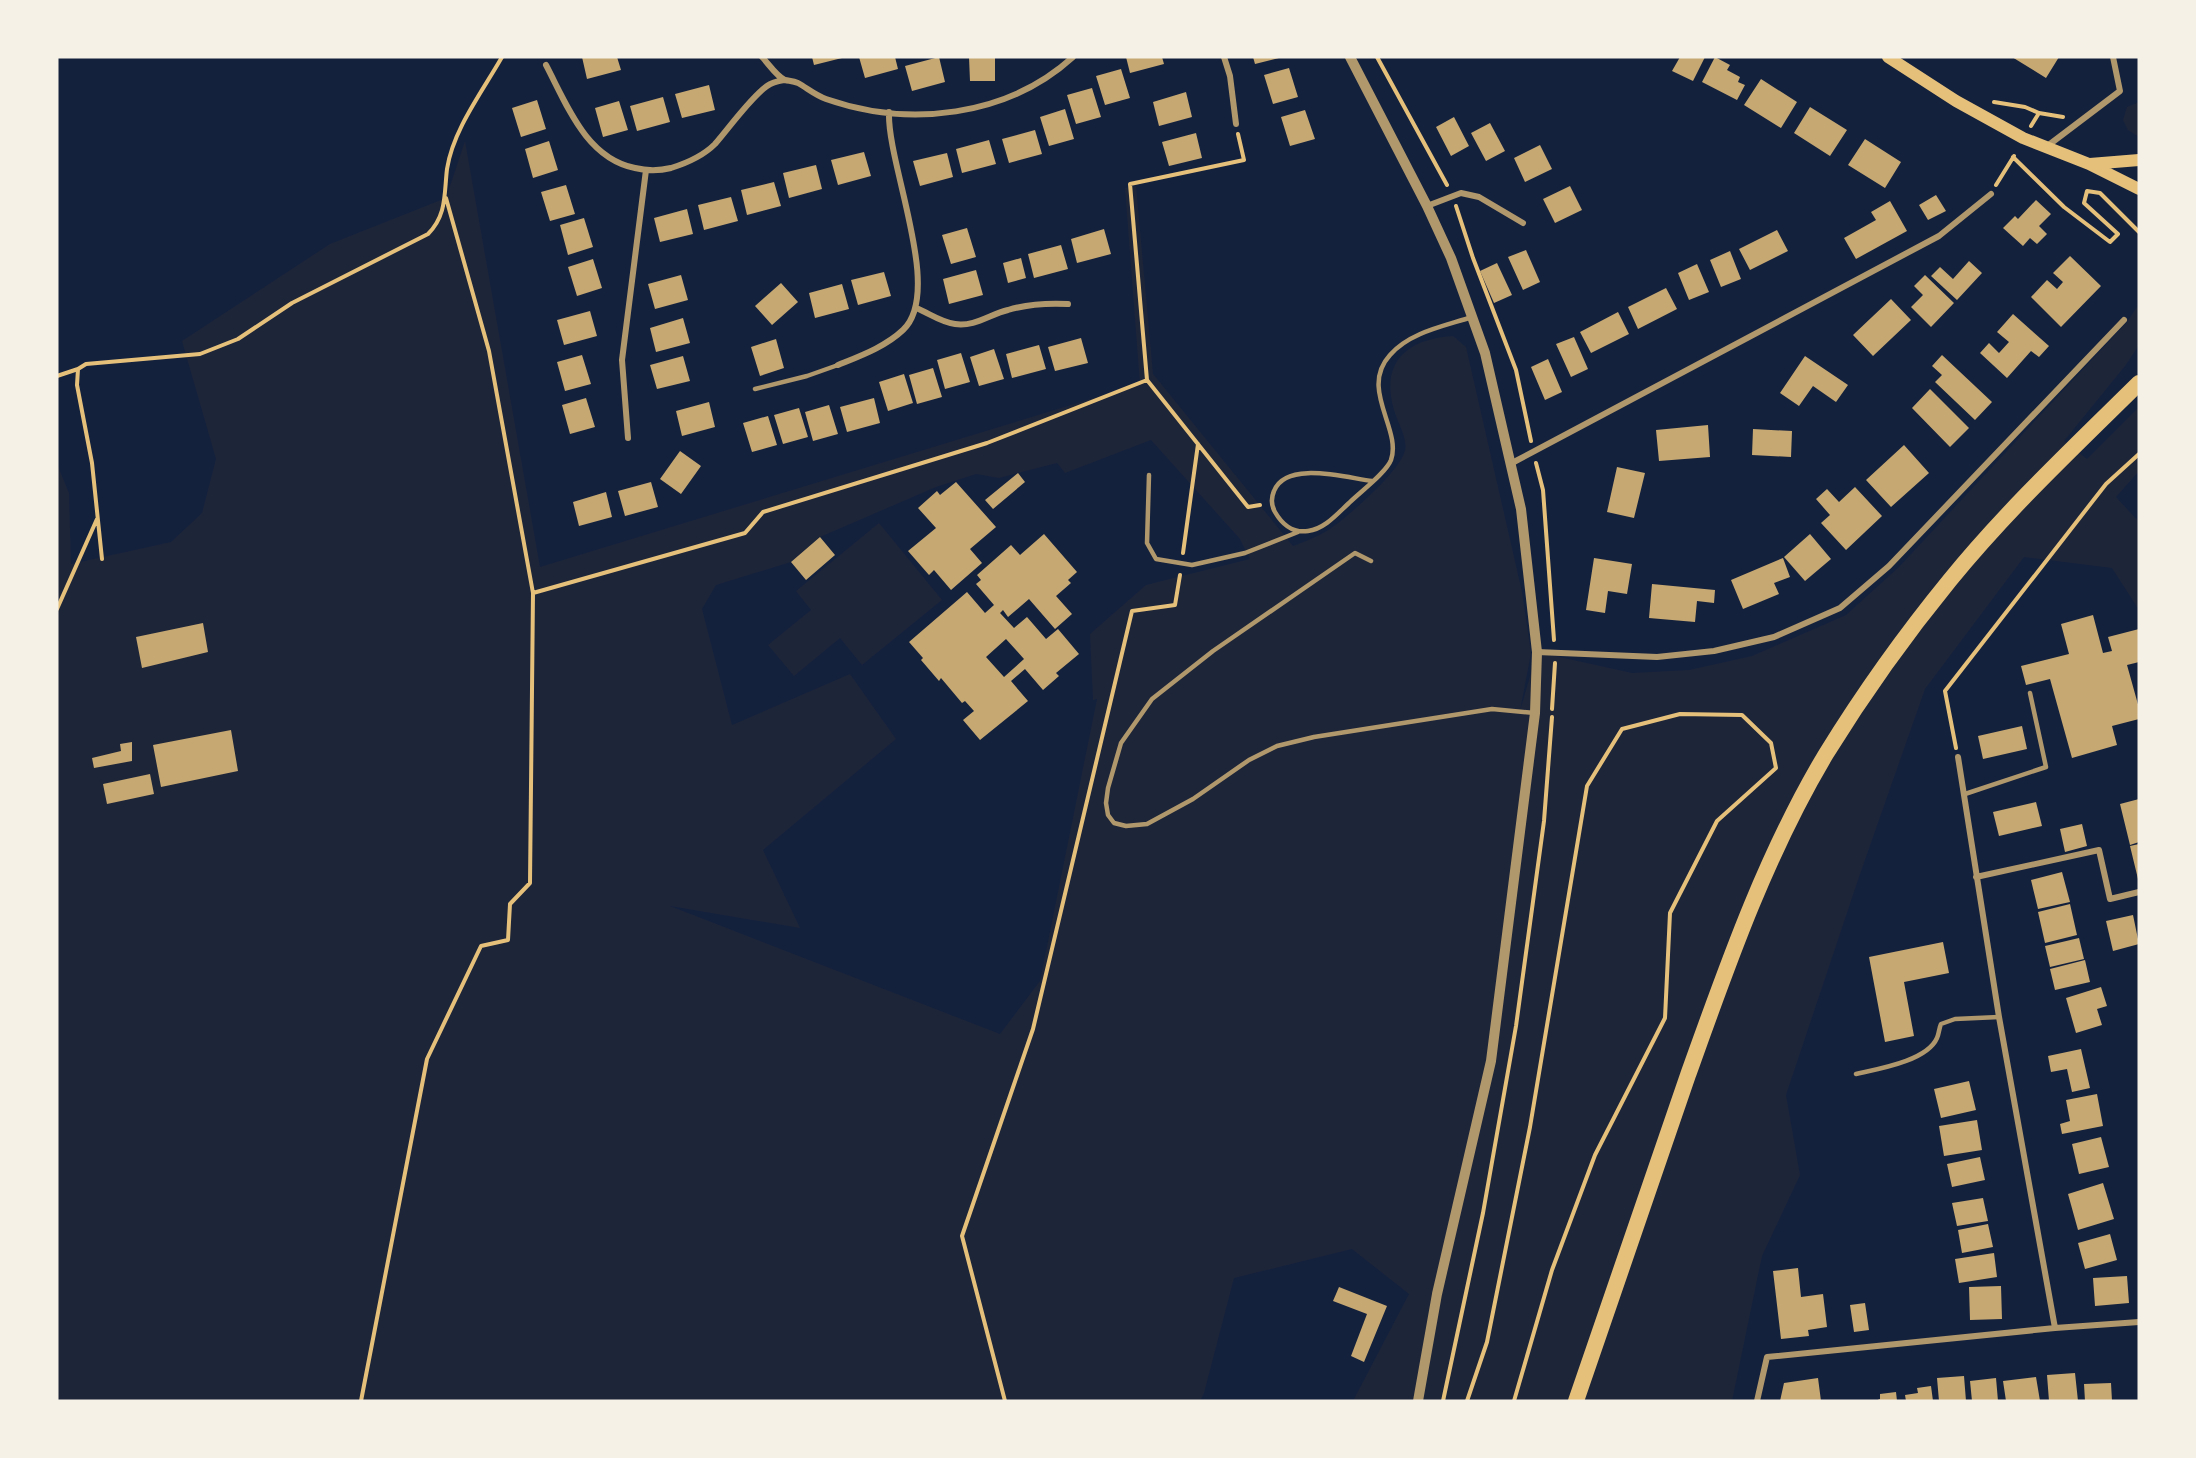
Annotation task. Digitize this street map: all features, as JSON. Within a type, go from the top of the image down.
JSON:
[{"type":"highway","points":[[1576,1401],[1701,1039],[1745,919],[1804,793],[1876,678],[1949,581],[1987,537],[2139,383]]},
{"type":"main road","points":[[1888,57],[1956,100],[2024,138],[2089,164],[2139,189]]},
{"type":"main road","points":[[2089,164],[2139,160]]},
{"type":"street","points":[[762,57],[784,80]]},
{"type":"street","points":[[546,65],[567,106],[589,141],[599,152],[625,166],[646,170],[666,169],[700,156],[713,146],[767,85],[784,80],[800,84],[825,99],[889,112],[931,115],[997,102],[1031,88],[1073,57]]},
{"type":"street","points":[[1224,57],[1230,75],[1236,124]]},
{"type":"street","points":[[1350,57],[1427,206],[1451,258],[1485,353],[1512,463],[1526,548],[1537,652],[1535,713],[1491,1061],[1437,1294],[1418,1401]]},
{"type":"street","points":[[2046,148],[2120,91],[2113,57]]},
{"type":"street","points":[[838,365],[869,352],[904,329],[916,308],[918,298],[916,250],[894,157],[889,112]]},
{"type":"street","points":[[627,438],[622,360],[646,170]]},
{"type":"street","points":[[1427,206],[1461,193],[1479,197],[1523,223]]},
{"type":"street","points":[[1512,463],[1939,236],[1991,194]]},
{"type":"street","points":[[916,308],[937,319],[955,324],[969,324],[983,321],[1005,310],[1028,305],[1068,304]]},
{"type":"street","points":[[1537,652],[1657,657],[1714,651],[1774,637],[1840,608],[1888,566],[2124,320]]},
{"type":"street","points":[[1958,757],[1999,1017],[2055,1328]]},
{"type":"street","points":[[1976,877],[2099,850],[2110,898],[2139,892]]},
{"type":"street","points":[[1757,1401],[1767,1358],[2055,1328],[2139,1322]]},
{"type":"lane","points":[[1149,475],[1147,543],[1156,559],[1192,565],[1245,553],[1298,532],[1312,530],[1326,523],[1390,462],[1393,449],[1380,398],[1379,383],[1382,369],[1389,356],[1404,343],[1425,333],[1472,317]]},
{"type":"lane","points":[[755,389],[807,376],[838,365]]},
{"type":"lane","points":[[1298,532],[1286,526],[1276,514],[1271,503],[1274,489],[1282,480],[1291,474],[1331,474],[1372,481]]},
{"type":"lane","points":[[1371,561],[1355,554],[1213,651],[1152,699],[1121,743],[1106,803],[1108,815],[1114,823],[1126,826],[1147,824],[1192,799],[1250,760],[1277,746],[1295,741],[1492,709],[1535,713]]},
{"type":"lane","points":[[1965,794],[2046,767],[2030,693]]},
{"type":"lane","points":[[1856,1074],[1893,1066],[1924,1052],[1937,1040],[1941,1024],[1955,1019],[1999,1017]]},
{"type":"path","points":[[57,376],[86,364],[200,354],[238,339],[292,303],[428,234],[438,225],[446,198],[447,169],[458,132],[502,57]]},
{"type":"path","points":[[1236,124],[1244,160],[1130,184],[1148,380],[1248,507],[1271,503]]},
{"type":"path","points":[[1991,194],[2024,138]]},
{"type":"path","points":[[2013,157],[2064,207],[2110,242],[2118,234],[2084,202],[2087,191],[2100,193],[2139,232]]},
{"type":"path","points":[[361,1401],[427,1059],[481,946],[508,940],[510,904],[530,883],[532,593],[489,351],[446,198]]},
{"type":"path","points":[[78,369],[77,384],[92,463],[102,559]]},
{"type":"path","points":[[532,593],[745,533],[763,512],[987,443],[1148,380]]},
{"type":"path","points":[[1005,1401],[962,1236],[1033,1029],[1132,611],[1175,605],[1198,444]]},
{"type":"path","points":[[1958,757],[1944,691],[2106,484],[2139,454]]},
{"type":"path","points":[[57,609],[98,517]]},
{"type":"path","points":[[1467,1401],[1487,1342],[1530,1127],[1587,786],[1622,729],[1680,714],[1742,715],[1771,743],[1776,768],[1717,820],[1670,913],[1665,1018],[1595,1155],[1552,1270],[1514,1401]]},
{"type":"shaded area","points":[[2139,102],[2139,137],[2128,130],[2123,120],[2127,107]]},
{"type":"shaded area","points":[[465,141],[540,567],[1140,384],[1125,188],[1136,186],[1153,374],[1293,546],[1314,538],[1334,526],[1363,502],[1395,468],[1406,446],[1391,393],[1394,366],[1410,348],[1422,342],[1453,336],[1466,347],[1522,592],[1531,653],[1520,711],[1537,652],[1632,673],[1689,670],[1752,656],[1846,615],[1899,567],[2127,322],[2139,304],[2139,345],[2125,366],[2064,441],[2087,459],[2139,407],[2139,471],[2116,497],[2139,522],[2139,610],[2112,568],[2024,557],[1925,689],[1786,1095],[1800,1175],[1762,1256],[1732,1401],[1353,1401],[1409,1294],[1352,1249],[1234,1278],[1200,1401],[57,1401],[57,464],[69,493],[71,564],[171,542],[202,513],[216,459],[182,341],[330,244],[446,198]],"holes":[[[1151,440],[1240,539],[1250,559],[1146,585],[1090,634],[1093,700],[1097,699],[1040,981],[1000,1034],[670,906],[800,928],[763,850],[896,739],[850,674],[732,725],[702,609],[716,585],[791,562],[820,537],[936,487],[976,474],[999,478],[1057,463],[1065,473]]]},
{"type":"shaded area","points":[[879,523],[942,600],[862,665],[840,638],[794,676],[768,645],[811,610],[796,591]]},
{"type":"building","points":[[582,57],[617,57],[621,70],[587,79]]},
{"type":"building","points":[[812,57],[842,57],[842,58],[814,65]]},
{"type":"building","points":[[859,57],[895,57],[898,69],[865,78]]},
{"type":"building","points":[[939,57],[945,82],[912,91],[905,66]]},
{"type":"building","points":[[969,57],[995,57],[995,81],[970,81]]},
{"type":"building","points":[[1126,57],[1162,57],[1164,64],[1130,73]]},
{"type":"building","points":[[1253,57],[1279,57],[1279,58],[1255,64]]},
{"type":"building","points":[[1680,57],[1705,57],[1693,81],[1672,71]]},
{"type":"building","points":[[1715,57],[1730,65],[1727,70],[1740,77],[1738,82],[1745,85],[1737,100],[1702,82]]},
{"type":"building","points":[[2012,57],[2059,57],[2046,78]]},
{"type":"building","points":[[1289,68],[1298,97],[1273,104],[1264,75]]},
{"type":"building","points":[[1121,69],[1130,98],[1105,105],[1096,76]]},
{"type":"building","points":[[1761,79],[1797,102],[1781,128],[1744,105]]},
{"type":"building","points":[[709,85],[715,110],[682,118],[675,94]]},
{"type":"building","points":[[1092,88],[1101,117],[1076,124],[1067,95]]},
{"type":"building","points":[[1186,92],[1192,117],[1159,126],[1153,102]]},
{"type":"building","points":[[663,97],[670,122],[637,131],[630,106]]},
{"type":"building","points":[[537,100],[546,129],[521,137],[512,108]]},
{"type":"building","points":[[619,101],[628,130],[603,137],[595,108]]},
{"type":"building","points":[[1810,107],[1847,130],[1830,156],[1794,133]]},
{"type":"building","points":[[1065,109],[1074,139],[1049,146],[1040,117]]},
{"type":"building","points":[[1305,110],[1315,139],[1290,146],[1281,117]]},
{"type":"building","points":[[1454,117],[1469,146],[1451,156],[1436,127]]},
{"type":"building","points":[[1490,123],[1505,151],[1486,161],[1471,133]]},
{"type":"building","points":[[1035,130],[1042,154],[1009,163],[1002,139]]},
{"type":"building","points":[[1196,133],[1202,158],[1169,166],[1162,142]]},
{"type":"building","points":[[1865,139],[1901,162],[1885,188],[1848,165]]},
{"type":"building","points":[[989,140],[996,164],[962,173],[956,149]]},
{"type":"building","points":[[549,141],[558,170],[533,178],[525,149]]},
{"type":"building","points":[[1540,145],[1552,169],[1525,182],[1514,158]]},
{"type":"building","points":[[864,152],[871,176],[838,185],[831,160]]},
{"type":"building","points":[[947,153],[953,177],[920,186],[913,161]]},
{"type":"building","points":[[816,165],[822,189],[789,198],[783,173]]},
{"type":"building","points":[[774,182],[781,206],[747,215],[741,190]]},
{"type":"building","points":[[566,185],[575,214],[550,221],[541,192]]},
{"type":"building","points":[[1570,186],[1582,210],[1555,223],[1543,199]]},
{"type":"building","points":[[1936,195],[1946,211],[1928,220],[1919,205]]},
{"type":"building","points":[[731,197],[738,221],[704,230],[698,205]]},
{"type":"building","points":[[2036,200],[2051,214],[2039,226],[2047,234],[2037,244],[2030,238],[2023,246],[2003,228],[2015,216],[2018,219]]},
{"type":"building","points":[[1890,201],[1907,231],[1856,259],[1844,238],[1876,220],[1871,212]]},
{"type":"building","points":[[687,209],[693,234],[660,242],[654,218]]},
{"type":"building","points":[[584,218],[593,247],[568,255],[560,225]]},
{"type":"building","points":[[967,228],[976,257],[951,264],[942,235]]},
{"type":"building","points":[[1104,229],[1111,254],[1077,263],[1071,239]]},
{"type":"building","points":[[1777,230],[1788,251],[1750,270],[1739,249]]},
{"type":"building","points":[[1061,245],[1068,269],[1034,278],[1028,254]]},
{"type":"building","points":[[1526,250],[1540,282],[1523,290],[1508,257]]},
{"type":"building","points":[[1730,251],[1741,279],[1721,287],[1710,260]]},
{"type":"building","points":[[2070,256],[2101,286],[2061,327],[2031,297],[2047,280],[2057,289],[2063,282],[2053,273]]},
{"type":"building","points":[[1021,258],[1026,278],[1008,283],[1003,263]]},
{"type":"building","points":[[593,259],[602,288],[577,296],[568,267]]},
{"type":"building","points":[[1969,261],[1982,273],[1957,300],[1931,276],[1940,267],[1953,279]]},
{"type":"building","points":[[1497,263],[1512,295],[1494,303],[1480,271]]},
{"type":"building","points":[[1697,264],[1709,292],[1689,300],[1678,273]]},
{"type":"building","points":[[976,270],[983,295],[949,304],[943,279]]},
{"type":"building","points":[[884,272],[891,296],[858,305],[851,280]]},
{"type":"building","points":[[681,275],[688,300],[655,309],[648,284]]},
{"type":"building","points":[[1925,275],[1954,303],[1931,327],[1911,307],[1923,295],[1914,286]]},
{"type":"building","points":[[781,283],[798,302],[772,325],[755,306]]},
{"type":"building","points":[[842,284],[849,309],[815,318],[809,293]]},
{"type":"building","points":[[1666,288],[1677,309],[1638,329],[1628,307]]},
{"type":"building","points":[[1891,299],[1911,320],[1873,356],[1853,335]]},
{"type":"building","points":[[590,311],[597,336],[564,345],[557,320]]},
{"type":"building","points":[[1618,312],[1629,334],[1591,353],[1580,332]]},
{"type":"building","points":[[2013,314],[2049,346],[2039,357],[2031,351],[2007,378],[1980,353],[1989,343],[1999,353],[2009,342],[1997,332]]},
{"type":"building","points":[[683,318],[690,343],[656,352],[650,328]]},
{"type":"building","points":[[1574,337],[1588,369],[1571,377],[1556,344]]},
{"type":"building","points":[[1081,338],[1088,363],[1055,371],[1048,347]]},
{"type":"building","points":[[776,339],[784,368],[760,376],[751,347]]},
{"type":"building","points":[[1039,345],[1046,369],[1012,378],[1006,354]]},
{"type":"building","points":[[994,349],[1004,379],[979,386],[970,357]]},
{"type":"building","points":[[961,353],[970,382],[945,389],[937,360]]},
{"type":"building","points":[[582,355],[591,384],[565,391],[557,362]]},
{"type":"building","points":[[1942,355],[1992,402],[1975,420],[1935,382],[1942,375],[1932,366]]},
{"type":"building","points":[[683,356],[690,381],[657,389],[650,365]]},
{"type":"building","points":[[1805,356],[1848,385],[1836,402],[1813,386],[1799,406],[1780,393]]},
{"type":"building","points":[[1548,359],[1562,392],[1545,400],[1531,367]]},
{"type":"building","points":[[933,368],[942,397],[917,404],[909,375]]},
{"type":"building","points":[[904,374],[913,403],[888,411],[879,382]]},
{"type":"building","points":[[1930,389],[1969,428],[1950,447],[1912,408]]},
{"type":"building","points":[[586,398],[595,427],[570,434],[562,405]]},
{"type":"building","points":[[874,398],[880,423],[847,432],[840,407]]},
{"type":"building","points":[[709,402],[715,427],[682,436],[676,411]]},
{"type":"building","points":[[829,405],[838,434],[813,441],[805,412]]},
{"type":"building","points":[[799,408],[808,437],[783,444],[774,415]]},
{"type":"building","points":[[768,416],[777,445],[752,452],[743,423]]},
{"type":"building","points":[[1708,425],[1710,457],[1659,461],[1656,430]]},
{"type":"building","points":[[1753,429],[1792,431],[1791,457],[1752,455]]},
{"type":"building","points":[[1904,445],[1929,473],[1891,507],[1866,480]]},
{"type":"building","points":[[680,451],[701,466],[681,494],[660,479]]},
{"type":"building","points":[[1617,467],[1645,473],[1634,518],[1607,512]]},
{"type":"building","points":[[1018,473],[1025,482],[993,509],[985,500]]},
{"type":"building","points":[[651,482],[658,507],[625,516],[618,491]]},
{"type":"building","points":[[956,482],[996,527],[970,549],[982,563],[951,590],[934,570],[929,575],[908,551],[936,528],[918,508],[937,491],[940,495]]},
{"type":"building","points":[[1855,487],[1882,516],[1846,550],[1821,523],[1830,515],[1816,499],[1827,489],[1839,502]]},
{"type":"building","points":[[606,492],[612,517],[579,526],[573,502]]},
{"type":"building","points":[[1044,534],[1077,572],[1068,580],[1071,583],[1056,596],[1072,614],[1055,629],[1029,599],[1008,617],[1003,610],[1000,613],[1014,628],[1027,617],[1046,639],[1058,629],[1079,654],[1056,673],[1059,676],[1043,690],[1025,669],[1011,681],[1028,701],[980,740],[963,720],[974,711],[965,701],[962,703],[941,678],[939,681],[909,642],[967,592],[985,613],[994,605],[976,584],[981,580],[977,575],[1011,545],[1020,555]],"holes":[[[1006,639],[1024,659],[1004,677],[986,657]]]},
{"type":"building","points":[[1810,534],[1831,559],[1805,581],[1784,557]]},
{"type":"building","points":[[820,537],[835,555],[806,580],[791,562]]},
{"type":"building","points":[[1594,558],[1632,564],[1627,594],[1608,591],[1605,613],[1586,610]]},
{"type":"building","points":[[1783,558],[1790,577],[1774,583],[1779,594],[1743,609],[1731,580]]},
{"type":"building","points":[[1652,584],[1715,590],[1714,603],[1697,601],[1695,622],[1649,618]]},
{"type":"building","points":[[2093,615],[2103,653],[2112,651],[2108,637],[2139,629],[2139,662],[2127,665],[2139,708],[2139,719],[2112,726],[2117,745],[2072,758],[2050,679],[2026,685],[2021,666],[2069,654],[2061,624]]},
{"type":"building","points":[[203,623],[208,652],[142,668],[136,637]]},
{"type":"building","points":[[2022,726],[2027,749],[1983,759],[1978,736]]},
{"type":"building","points":[[231,730],[238,771],[161,787],[153,745]]},
{"type":"building","points":[[132,742],[132,761],[94,768],[92,758],[121,751],[120,744]]},
{"type":"building","points":[[150,774],[154,794],[107,804],[103,784]]},
{"type":"building","points":[[2139,799],[2139,842],[2130,845],[2120,804]]},
{"type":"building","points":[[2036,802],[2042,826],[1999,836],[1993,812]]},
{"type":"building","points":[[2082,824],[2087,846],[2065,852],[2060,829]]},
{"type":"building","points":[[2139,844],[2139,879],[2138,879],[2130,846]]},
{"type":"building","points":[[2062,872],[2070,902],[2038,909],[2031,880]]},
{"type":"building","points":[[2070,904],[2077,935],[2045,943],[2038,912]]},
{"type":"building","points":[[2133,915],[2139,944],[2113,951],[2106,921]]},
{"type":"building","points":[[2079,938],[2084,959],[2050,967],[2045,946]]},
{"type":"building","points":[[1943,942],[1949,973],[1904,982],[1914,1036],[1885,1042],[1869,957]]},
{"type":"building","points":[[2085,960],[2090,982],[2055,990],[2050,969]]},
{"type":"building","points":[[2101,987],[2107,1006],[2097,1009],[2102,1025],[2076,1033],[2066,998]]},
{"type":"building","points":[[2081,1049],[2090,1088],[2072,1092],[2067,1069],[2051,1072],[2048,1056]]},
{"type":"building","points":[[1969,1081],[1976,1110],[1941,1118],[1934,1089]]},
{"type":"building","points":[[2097,1094],[2103,1126],[2062,1134],[2060,1124],[2070,1121],[2066,1100]]},
{"type":"building","points":[[1977,1120],[1982,1150],[1944,1156],[1939,1126]]},
{"type":"building","points":[[2101,1137],[2109,1167],[2079,1174],[2072,1144]]},
{"type":"building","points":[[1980,1157],[1985,1180],[1952,1187],[1947,1164]]},
{"type":"building","points":[[2103,1183],[2114,1219],[2078,1230],[2068,1194]]},
{"type":"building","points":[[1983,1198],[1988,1221],[1957,1226],[1952,1203]]},
{"type":"building","points":[[1988,1224],[1993,1247],[1962,1253],[1958,1230]]},
{"type":"building","points":[[2110,1234],[2117,1260],[2085,1269],[2078,1243]]},
{"type":"building","points":[[1994,1253],[1997,1277],[1959,1283],[1955,1259]]},
{"type":"building","points":[[1798,1268],[1801,1297],[1823,1294],[1827,1327],[1808,1330],[1809,1336],[1781,1339],[1773,1271]]},
{"type":"building","points":[[2127,1276],[2129,1303],[2095,1306],[2093,1278]]},
{"type":"building","points":[[2001,1286],[2002,1319],[1970,1320],[1969,1287]]},
{"type":"building","points":[[1339,1287],[1387,1306],[1364,1362],[1351,1356],[1367,1314],[1333,1301]]},
{"type":"building","points":[[1865,1303],[1869,1330],[1854,1332],[1850,1305]]},
{"type":"building","points":[[2075,1373],[2078,1401],[2049,1401],[2047,1375]]},
{"type":"building","points":[[1964,1376],[1966,1401],[1939,1401],[1937,1378]]},
{"type":"building","points":[[2036,1377],[2040,1401],[2006,1401],[2003,1381]]},
{"type":"building","points":[[1818,1378],[1821,1401],[1780,1401],[1784,1383]]},
{"type":"building","points":[[1996,1378],[1998,1401],[1972,1401],[1970,1381]]},
{"type":"building","points":[[2111,1383],[2112,1401],[2085,1401],[2084,1384]]},
{"type":"building","points":[[1931,1386],[1933,1401],[1906,1401],[1905,1395],[1918,1393],[1917,1388]]},
{"type":"building","points":[[1896,1392],[1897,1401],[1875,1401],[1880,1399],[1880,1394]]}]
